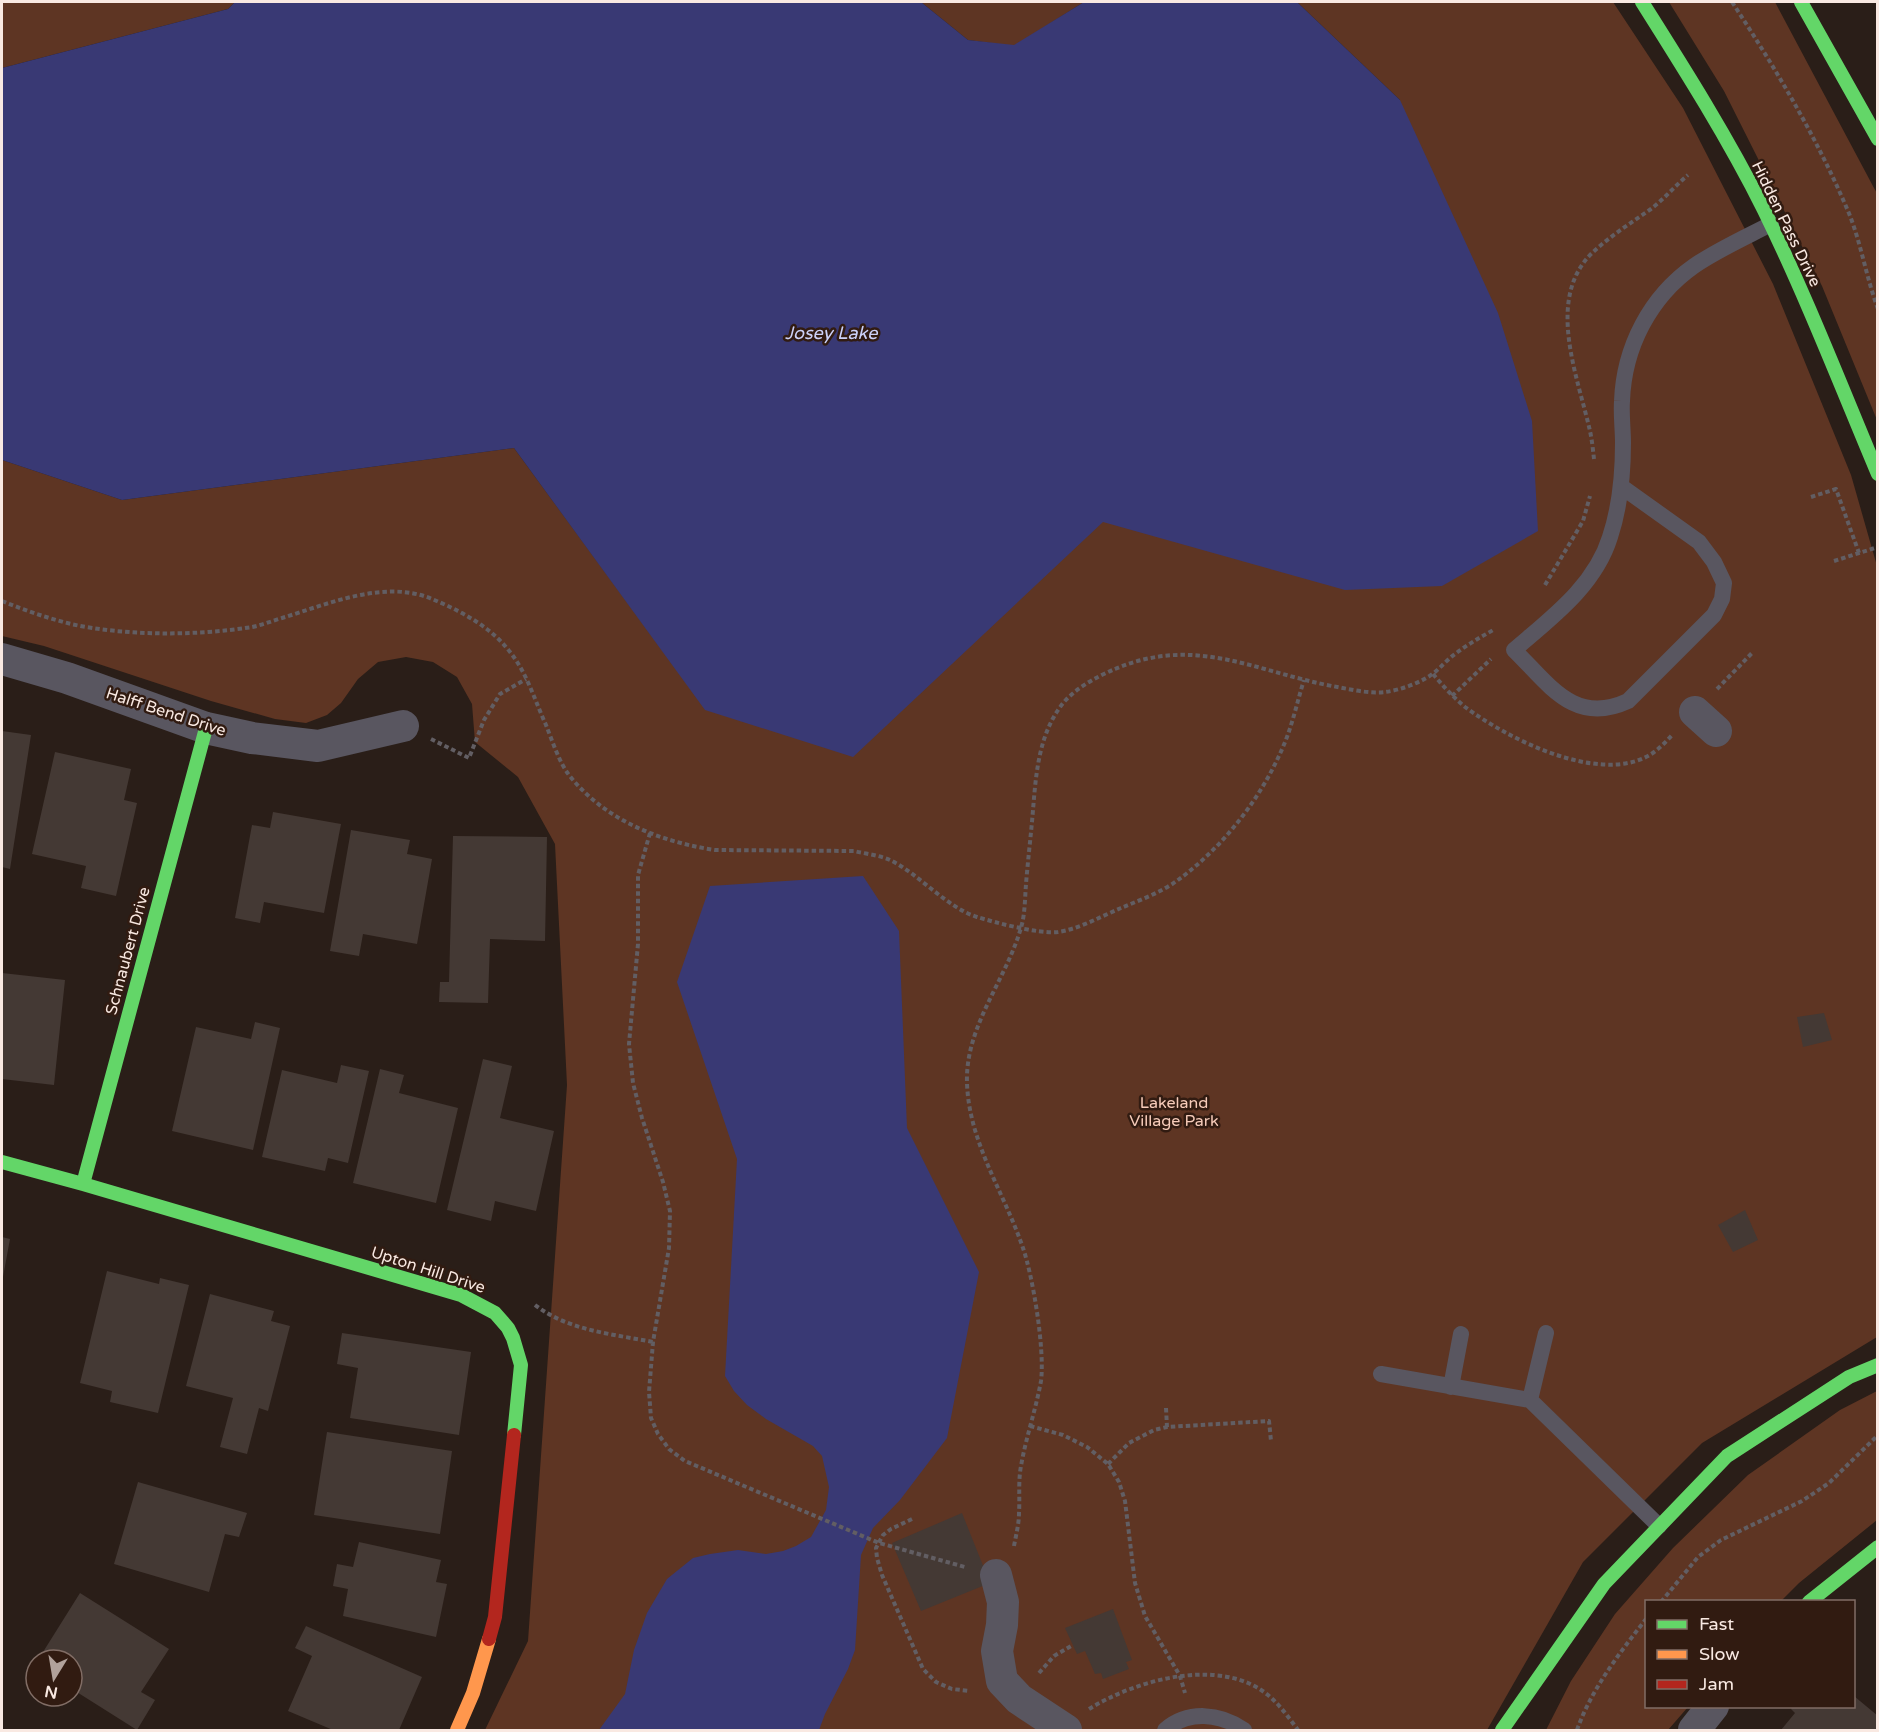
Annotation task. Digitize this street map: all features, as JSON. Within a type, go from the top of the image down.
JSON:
[{"type":"street","name":"Hidden Pass Drive","points":[[1642,2],[1699,91],[1771,224],[1878,474]]},
{"type":"street","points":[[1801,2],[1878,139]]},
{"type":"street","name":"Halff Bend Drive","points":[[2,659],[67,678],[206,728],[252,738],[318,746],[403,726]]},
{"type":"street","name":"Schnaubert Drive","points":[[82,1184],[206,728]]},
{"type":"street","name":"Upton Hill Drive","points":[[2,1162],[461,1295],[489,1307],[506,1324],[517,1343],[521,1365],[495,1617],[473,1693],[457,1731]]},
{"type":"street","points":[[1502,1731],[1604,1584],[1727,1456],[1849,1377],[1878,1365]]},
{"type":"street","points":[[1811,1600],[1878,1546]]},
{"type":"street","points":[[996,1575],[1003,1602],[1002,1625],[997,1651],[1011,1690],[1066,1731]]},
{"type":"street","points":[[1694,1731],[1712,1708]]},
{"type":"lane","points":[[1622,487],[1699,542],[1714,561],[1724,583],[1722,599],[1714,615],[1628,701],[1614,708],[1579,707],[1564,699],[1514,650],[1570,601],[1593,572],[1610,538],[1622,487],[1622,400],[1628,362],[1640,329],[1651,308],[1670,285],[1696,265],[1771,224]]},
{"type":"lane","points":[[1530,1400],[1546,1333]]},
{"type":"lane","points":[[1451,1387],[1461,1334]]},
{"type":"lane","points":[[1381,1374],[1530,1400],[1659,1526]]},
{"type":"lane","points":[[1165,1731],[1173,1724],[1192,1717],[1213,1716],[1233,1722],[1244,1731]]},
{"type":"path","points":[[1732,2],[1769,59],[1820,150],[1849,214],[1878,309]]},
{"type":"path","points":[[1595,464],[1591,433],[1569,341],[1568,312],[1571,289],[1590,255],[1653,207],[1688,175]]},
{"type":"path","points":[[1544,587],[1583,521],[1592,489]]},
{"type":"path","points":[[1810,497],[1836,489],[1859,553]]},
{"type":"path","points":[[1834,561],[1878,548]]},
{"type":"path","points":[[2,601],[71,624],[132,633],[207,632],[254,627],[374,592],[406,593],[429,597],[457,610],[490,630],[511,653],[526,679],[568,774],[594,800],[629,824],[692,846],[715,850],[854,851],[873,855],[891,861],[975,916],[1021,927],[1057,932],[1071,929],[1145,898],[1178,881],[1209,854],[1262,789],[1287,736],[1304,680]]},
{"type":"path","points":[[650,833],[638,875],[638,944],[629,1044],[633,1083],[670,1211],[669,1248],[653,1342],[649,1392],[651,1419],[669,1449],[685,1461],[879,1543],[996,1575],[1016,1566],[1014,1552],[1020,1510],[1018,1492],[1020,1468],[1041,1378],[1041,1345],[1033,1292],[1023,1249],[976,1136],[968,1102],[967,1078],[970,1053],[976,1033],[1010,958],[1021,927],[1036,772],[1042,745],[1052,720],[1065,700],[1083,686],[1116,669],[1149,659],[1180,654],[1208,656],[1236,661],[1304,680],[1357,690],[1384,692],[1433,674],[1471,642],[1498,628]]},
{"type":"path","points":[[1452,696],[1494,656],[1514,650]]},
{"type":"path","points":[[403,726],[469,758],[483,720],[500,693],[526,679]]},
{"type":"path","points":[[528,1299],[543,1311],[566,1323],[589,1330],[653,1342]]},
{"type":"path","points":[[1166,1408],[1167,1427]]},
{"type":"path","points":[[1108,1464],[1129,1443],[1140,1436],[1167,1427],[1269,1421],[1271,1441]]},
{"type":"path","points":[[1030,1426],[1063,1435],[1087,1447],[1108,1464],[1119,1482],[1125,1501],[1135,1582],[1145,1616],[1180,1676],[1192,1717]]},
{"type":"path","points":[[1662,1600],[1698,1557],[1721,1540],[1802,1501],[1829,1483],[1878,1435]]},
{"type":"path","points":[[912,1519],[883,1535],[876,1548],[876,1558],[923,1669],[936,1682],[965,1692],[1011,1690],[1054,1656],[1073,1645]]},
{"type":"path","points":[[1577,1731],[1597,1687],[1616,1658],[1645,1622]]},
{"type":"green space","points":[[2,2],[235,2],[228,9],[2,68]]},
{"type":"green space","points":[[921,2],[1084,2],[1014,46],[968,40]]},
{"type":"green space","name":"Lakeland Village Park","points":[[1297,2],[1613,2],[1683,108],[1773,284],[1851,475],[1877,566],[1877,1337],[1702,1443],[1583,1562],[1487,1730],[485,1730],[528,1641],[567,1085],[555,844],[518,777],[475,742],[472,704],[457,677],[433,662],[406,657],[378,662],[358,679],[341,703],[327,715],[306,723],[275,719],[211,701],[44,646],[2,636],[2,460],[122,500],[514,448],[706,710],[1400,100]]},
{"type":"green space","points":[[1669,2],[1775,2],[1878,195],[1877,420],[1822,286],[1724,91]]},
{"type":"green space","points":[[1877,1391],[1877,1520],[1799,1583],[1782,1600],[1645,1600],[1645,1708],[1687,1708],[1668,1730],[1546,1730],[1571,1681],[1615,1614],[1673,1548],[1748,1475],[1840,1410]]},
{"type":"water","name":"Josey Lake","points":[[235,2],[921,2],[968,40],[1014,45],[1084,2],[1297,2],[1400,100],[1498,313],[1532,421],[1538,531],[1442,586],[1345,590],[1103,522],[853,757],[705,710],[514,448],[122,500],[2,460],[2,68],[228,9]]},
{"type":"water","points":[[863,876],[899,931],[907,1128],[979,1272],[947,1438],[900,1500],[873,1528],[861,1555],[855,1650],[819,1730],[599,1730],[625,1694],[634,1650],[647,1613],[667,1579],[693,1558],[738,1550],[766,1554],[796,1546],[811,1537],[826,1510],[829,1487],[822,1456],[813,1446],[766,1419],[747,1405],[734,1391],[725,1376],[737,1159],[677,982],[710,886]]},
{"type":"building","points":[[2,731],[31,735],[10,869],[2,867]]},
{"type":"building","points":[[55,752],[131,769],[124,800],[137,803],[116,896],[81,888],[86,866],[32,854]]},
{"type":"building","points":[[273,812],[341,824],[324,913],[264,902],[260,923],[235,918],[252,825],[270,828]]},
{"type":"building","points":[[351,830],[410,840],[407,854],[432,859],[417,944],[363,934],[359,956],[330,951]]},
{"type":"building","points":[[453,836],[547,837],[545,941],[490,939],[488,1003],[439,1002],[440,982],[449,982]]},
{"type":"building","points":[[2,973],[65,980],[54,1085],[2,1079]]},
{"type":"building","points":[[1824,1013],[1832,1040],[1803,1047],[1797,1017]]},
{"type":"building","points":[[255,1022],[280,1028],[253,1150],[172,1131],[196,1027],[251,1039]]},
{"type":"building","points":[[483,1059],[512,1066],[500,1118],[554,1131],[536,1211],[495,1201],[491,1221],[447,1210]]},
{"type":"building","points":[[341,1065],[369,1071],[348,1163],[328,1158],[325,1171],[262,1157],[282,1070],[337,1083]]},
{"type":"building","points":[[380,1069],[404,1075],[399,1093],[458,1108],[436,1203],[353,1183]]},
{"type":"building","points":[[1745,1210],[1758,1240],[1733,1252],[1718,1225]]},
{"type":"building","points":[[2,1237],[10,1239],[3,1277],[2,1276]]},
{"type":"building","points":[[107,1271],[159,1284],[160,1278],[189,1285],[158,1413],[110,1402],[112,1391],[80,1383]]},
{"type":"building","points":[[210,1294],[274,1311],[271,1321],[290,1326],[268,1411],[259,1408],[247,1454],[220,1447],[233,1398],[186,1386]]},
{"type":"building","points":[[342,1333],[471,1352],[459,1435],[350,1418],[358,1368],[337,1364]]},
{"type":"building","points":[[327,1432],[452,1451],[440,1534],[314,1515]]},
{"type":"building","points":[[138,1482],[247,1513],[239,1537],[225,1534],[209,1592],[114,1564]]},
{"type":"building","points":[[962,1513],[990,1583],[921,1611],[892,1543]]},
{"type":"building","points":[[359,1542],[441,1560],[436,1582],[447,1584],[436,1637],[343,1616],[348,1589],[333,1586],[337,1564],[353,1567]]},
{"type":"building","points":[[80,1593],[169,1649],[141,1692],[155,1700],[137,1730],[84,1697],[84,1648],[46,1648]]},
{"type":"building","points":[[1113,1609],[1132,1660],[1126,1662],[1129,1669],[1103,1679],[1101,1673],[1095,1674],[1085,1651],[1077,1654],[1065,1628]]},
{"type":"building","points":[[306,1626],[422,1677],[399,1730],[333,1730],[288,1711],[312,1656],[295,1648]]},
{"type":"building","points":[[1855,1697],[1878,1716],[1878,1730],[1781,1730],[1795,1713],[1791,1709],[1855,1708]]},
{"type":"traffic: fast","points":[[1642,2],[1721,130],[1764,210],[1809,308],[1878,474]]},
{"type":"traffic: fast","points":[[1801,2],[1878,139]]},
{"type":"traffic: fast","points":[[83,1184],[206,728]]},
{"type":"traffic: fast","points":[[2,1162],[461,1295],[495,1313],[508,1328],[521,1365],[514,1435]]},
{"type":"traffic: fast","points":[[1502,1730],[1604,1584],[1727,1456],[1849,1377],[1878,1365]]},
{"type":"traffic: fast","points":[[1812,1600],[1878,1547]]},
{"type":"traffic: slow","points":[[457,1730],[473,1693],[489,1639]]},
{"type":"traffic: jam","points":[[489,1639],[495,1617],[514,1435]]}]
